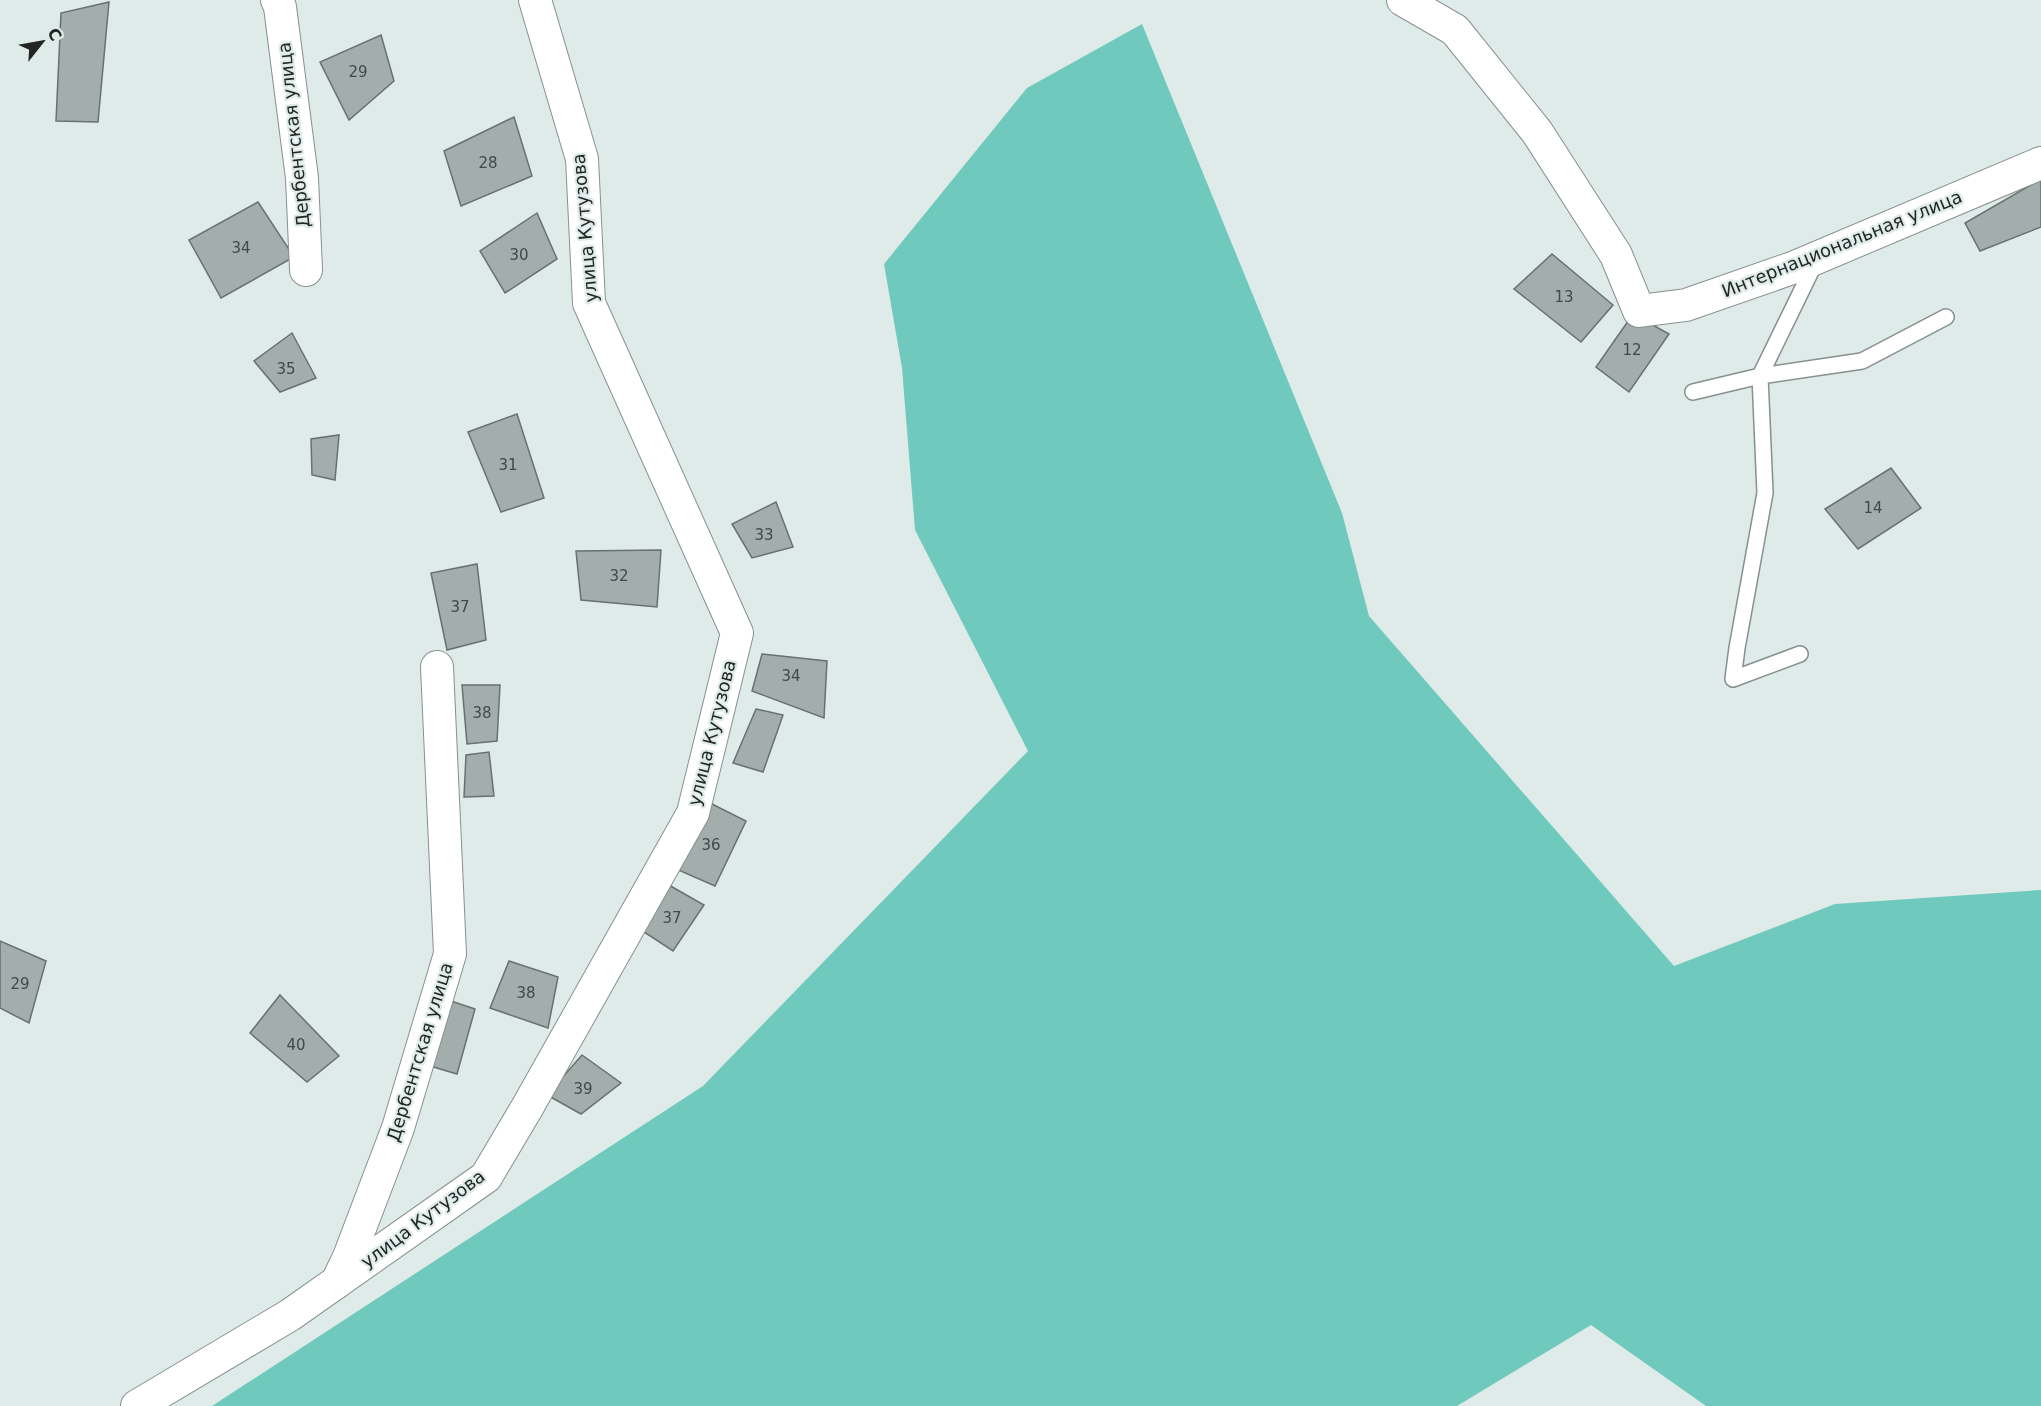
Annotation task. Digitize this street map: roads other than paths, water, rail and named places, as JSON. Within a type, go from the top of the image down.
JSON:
[{"type":"street","name":"Дербентская улица","points":[[277,0],[280,8],[302,178],[306,270]]},
{"type":"street","name":"улица Кутузова","points":[[137,1406],[290,1315],[486,1177],[693,813],[737,633],[589,303],[582,159],[535,0]]},
{"type":"street","name":"Интернациональная улица","points":[[1403,0],[1455,30],[1537,132],[1616,255],[1639,310],[1686,305],[1818,257],[2041,163]]},
{"type":"street","name":"Дербентская улица","points":[[336,1283],[349,1257],[398,1128],[450,954],[437,667]]},
{"type":"lane","points":[[1800,654],[1733,679],[1765,493],[1760,376],[1818,257]]},
{"type":"lane","points":[[1693,392],[1760,376],[1862,361],[1946,317]]}]
